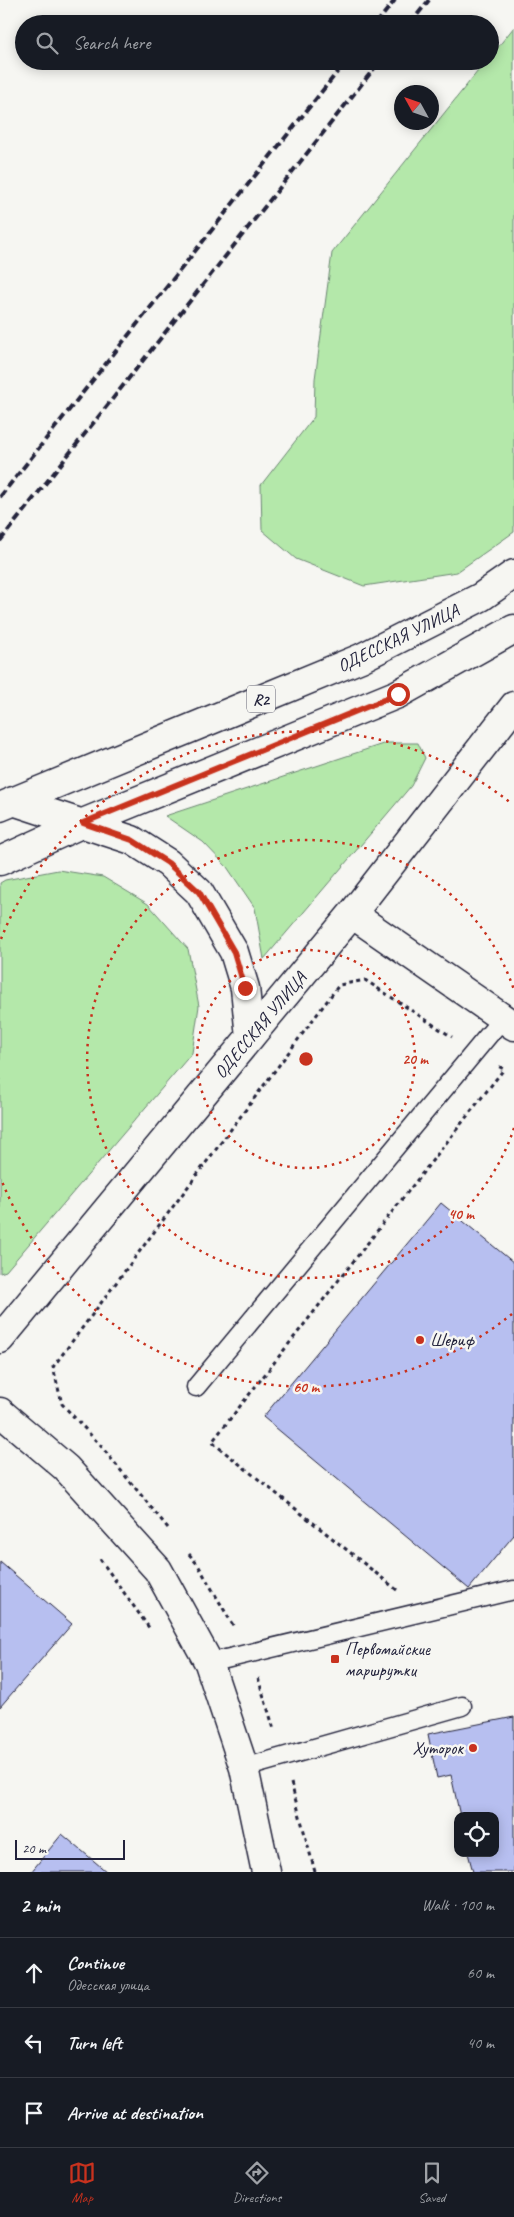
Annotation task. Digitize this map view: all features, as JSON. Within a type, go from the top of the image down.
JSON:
[{"type":"street","name":"ОДЕССКАЯ УЛИЦА","points":[[6,804],[361,658],[481,597],[514,574]]},
{"type":"street","points":[[0,861],[83,823],[398,694],[514,629]]},
{"type":"street","name":"ОДЕССКАЯ УЛИЦА","points":[[0,1339],[352,914],[514,706]]},
{"type":"street","points":[[6,804],[83,823],[132,840],[168,863],[199,892],[234,952],[245,988],[250,1037]]},
{"type":"street","points":[[352,914],[508,1023]]},
{"type":"street","points":[[0,1412],[66,1468],[158,1570],[210,1663],[244,1768],[266,1872]]},
{"type":"lane","points":[[196,1387],[508,1023]]},
{"type":"lane","points":[[210,1663],[514,1590]]},
{"type":"lane","points":[[244,1768],[462,1706]]},
{"type":"path","points":[[53,1367],[62,1404]]},
{"type":"path","points":[[96,1553],[152,1632]]},
{"type":"green space","points":[[514,27],[514,532],[457,572],[364,586],[296,559],[262,530],[261,485],[314,417],[315,379],[332,253],[431,130],[439,130],[439,120],[479,70],[499,70],[499,46]]},
{"type":"green space","points":[[386,743],[418,743],[425,758],[411,786],[264,959],[255,908],[227,867],[203,842],[165,816]]},
{"type":"green space","points":[[58,870],[103,877],[148,904],[188,949],[199,1006],[192,1053],[6,1271],[0,1273],[0,883],[5,880]]},
{"type":"building","name":"Шериф","points":[[441,1203],[514,1263],[514,1535],[469,1589],[263,1417]]},
{"type":"building","points":[[0,1562],[72,1624],[0,1707]]},
{"type":"building","points":[[514,1717],[514,1872],[473,1872],[469,1857],[499,1857],[499,1812],[459,1812],[451,1775],[437,1778],[428,1734]]},
{"type":"building","points":[[62,1834],[107,1872],[31,1872]]},
{"type":"railway","points":[[383,15],[395,0]]},
{"type":"railway","points":[[417,15],[429,0]]},
{"type":"railway","points":[[0,497],[339,70]]},
{"type":"railway","points":[[0,541],[373,70]]},
{"type":"place","name":"Шериф","points":[[420,1340]]},
{"type":"place","name":"Первомайские маршрутки","points":[[335,1659]]},
{"type":"place","name":"Хуторок","points":[[473,1748]]},
{"type":"route","points":[[245,988],[234,952],[199,892],[168,863],[132,840],[83,823],[398,694]]}]
